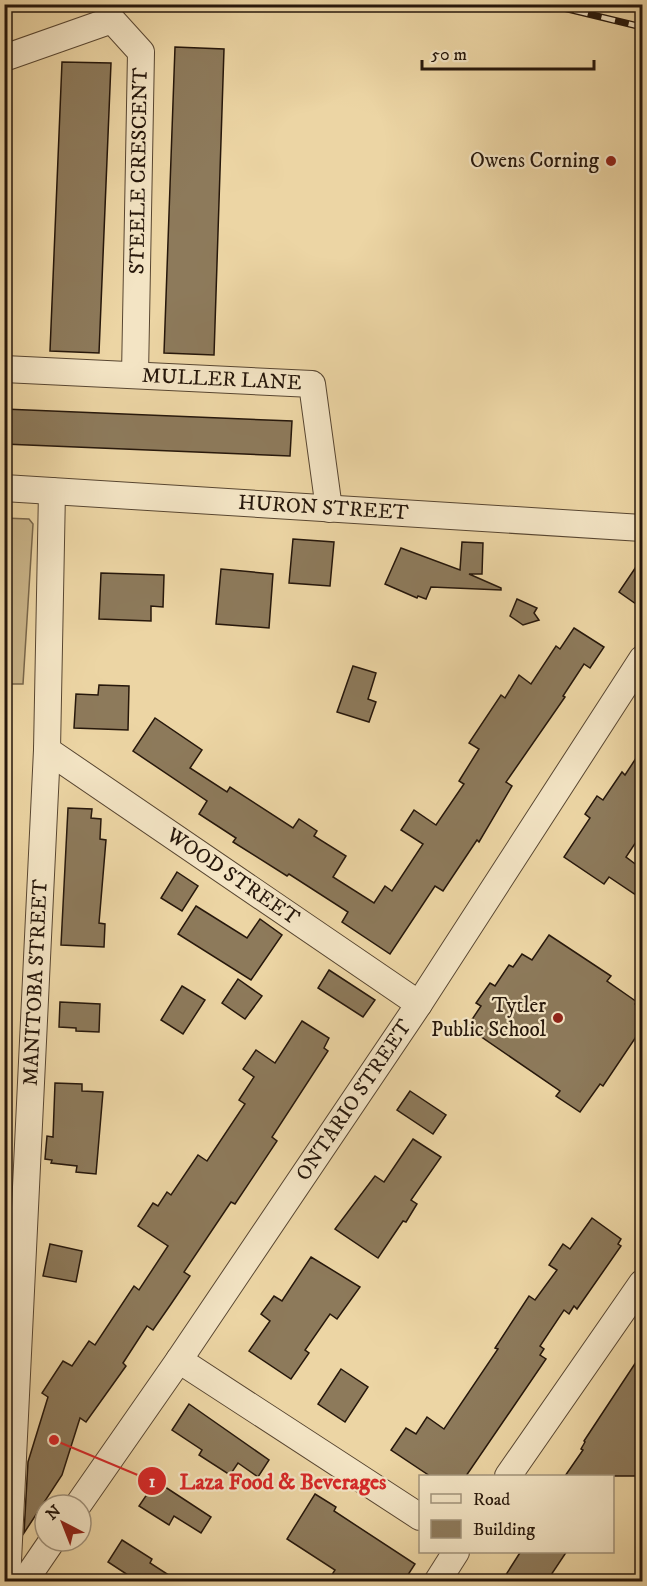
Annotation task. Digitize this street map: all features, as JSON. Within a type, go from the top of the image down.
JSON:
[{"type":"street","name":"STEELE CRESCENT","points":[[4,58],[112,20],[141,52],[135,375]]},
{"type":"street","name":"MULLER LANE","points":[[4,369],[312,384],[329,508]]},
{"type":"street","name":"HURON STREET","points":[[4,488],[642,528]]},
{"type":"street","name":"MANITOBA STREET","points":[[7,1581],[47,750],[52,491]]},
{"type":"street","name":"ONTARIO STREET","points":[[86,1493],[180,1360],[419,1004],[642,659]]},
{"type":"street","name":"WOOD STREET","points":[[47,750],[419,1004]]},
{"type":"street","points":[[509,1475],[642,1283]]},
{"type":"street","points":[[180,1360],[419,1516]]},
{"type":"street","points":[[24,1581],[44,1553]]},
{"type":"street","points":[[437,1581],[455,1553]]},
{"type":"shaded area","points":[[4,518],[29,519],[33,524],[23,684],[5,684]]},
{"type":"building","points":[[175,47],[224,49],[214,355],[164,353]]},
{"type":"building","points":[[62,62],[111,63],[99,353],[50,351]]},
{"type":"building","points":[[4,409],[292,421],[290,456],[4,444]]},
{"type":"building","points":[[293,539],[334,542],[330,586],[289,583]]},
{"type":"building","points":[[462,542],[483,543],[482,574],[469,574],[501,590],[431,587],[426,599],[418,596],[417,598],[385,584],[401,548],[460,570]]},
{"type":"building","points":[[642,558],[642,594],[636,604],[619,592]]},
{"type":"building","points":[[221,569],[273,574],[269,628],[216,624]]},
{"type":"building","points":[[101,573],[164,575],[163,607],[151,606],[151,621],[99,619]]},
{"type":"building","points":[[517,599],[537,608],[534,613],[539,620],[523,625],[510,616]]},
{"type":"building","points":[[574,628],[604,647],[590,668],[584,664],[563,696],[565,697],[506,782],[512,786],[479,842],[477,840],[443,891],[435,886],[390,954],[342,922],[348,912],[233,842],[236,838],[199,814],[207,801],[133,751],[155,718],[202,750],[190,768],[227,792],[230,787],[293,828],[299,819],[317,831],[314,836],[346,856],[333,877],[374,903],[385,886],[392,891],[423,844],[401,830],[414,810],[436,825],[464,784],[459,781],[479,749],[469,743],[501,695],[505,698],[519,675],[531,684],[556,646],[560,649]]},
{"type":"building","points":[[353,666],[376,673],[368,699],[376,702],[369,722],[337,712]]},
{"type":"building","points":[[99,685],[129,686],[128,730],[74,728],[76,694],[98,695]]},
{"type":"building","points":[[642,749],[642,833],[626,857],[642,869],[642,899],[609,877],[604,884],[564,857],[590,818],[585,814],[597,796],[603,800],[622,772],[625,775]]},
{"type":"building","points":[[68,808],[92,809],[91,818],[101,819],[100,839],[106,840],[99,923],[105,924],[104,947],[61,945]]},
{"type":"building","points":[[177,872],[198,886],[182,911],[161,898]]},
{"type":"building","points":[[196,906],[247,938],[260,919],[282,935],[251,980],[178,934]]},
{"type":"building","name":"Tytler Public School","points":[[549,935],[611,976],[607,981],[637,1002],[635,1004],[642,1010],[642,1028],[603,1086],[600,1084],[580,1112],[556,1096],[560,1091],[467,1027],[481,1006],[476,1003],[490,983],[495,986],[509,965],[513,967],[522,954],[532,960]]},
{"type":"building","points":[[329,970],[375,1000],[363,1017],[318,988]]},
{"type":"building","points":[[238,979],[262,996],[245,1019],[222,1003]]},
{"type":"building","points":[[182,986],[205,1000],[183,1034],[161,1020]]},
{"type":"building","points":[[60,1002],[100,1004],[99,1032],[76,1031],[76,1028],[59,1027]]},
{"type":"building","points":[[302,1021],[329,1038],[324,1048],[328,1051],[272,1137],[277,1141],[235,1204],[231,1202],[184,1272],[190,1276],[153,1330],[147,1326],[123,1363],[126,1366],[86,1422],[80,1418],[62,1475],[50,1493],[33,1493],[33,1519],[24,1533],[28,1462],[48,1397],[42,1393],[63,1361],[72,1366],[89,1341],[95,1345],[134,1286],[139,1290],[168,1246],[138,1226],[153,1203],[158,1206],[167,1192],[171,1195],[198,1155],[207,1161],[245,1104],[239,1100],[254,1077],[243,1069],[256,1050],[275,1063]]},
{"type":"building","points":[[55,1083],[82,1084],[82,1091],[103,1092],[96,1174],[76,1172],[77,1166],[51,1163],[52,1160],[45,1159],[47,1136],[53,1137]]},
{"type":"building","points":[[410,1091],[446,1115],[433,1134],[397,1110]]},
{"type":"building","points":[[413,1139],[441,1157],[411,1200],[417,1204],[406,1222],[403,1221],[378,1258],[335,1229],[375,1176],[384,1182]]},
{"type":"building","points":[[592,1218],[621,1239],[618,1244],[621,1246],[577,1309],[574,1306],[569,1314],[564,1310],[540,1346],[544,1349],[540,1355],[546,1359],[467,1475],[428,1475],[391,1450],[406,1428],[416,1434],[427,1417],[444,1429],[498,1349],[495,1348],[529,1296],[535,1300],[557,1270],[549,1265],[563,1244],[570,1249]]},
{"type":"building","points":[[50,1244],[82,1251],[76,1282],[43,1276]]},
{"type":"building","points":[[311,1257],[360,1287],[337,1319],[330,1314],[305,1350],[309,1353],[291,1379],[249,1351],[270,1321],[261,1314],[274,1296],[282,1301]]},
{"type":"building","points":[[642,1353],[642,1476],[566,1475],[583,1450],[581,1449]]},
{"type":"building","points":[[341,1369],[368,1387],[345,1422],[318,1404]]},
{"type":"building","points":[[189,1404],[269,1460],[258,1477],[238,1463],[230,1475],[199,1455],[202,1450],[172,1430]]},
{"type":"building","points":[[156,1481],[211,1517],[201,1533],[174,1516],[169,1525],[139,1506]]},
{"type":"building","points":[[315,1494],[336,1507],[334,1511],[415,1564],[404,1581],[328,1581],[335,1570],[287,1539]]},
{"type":"building","points":[[122,1540],[152,1559],[150,1563],[178,1581],[137,1581],[108,1562]]},
{"type":"building","points":[[520,1553],[566,1553],[547,1581],[502,1581]]},
{"type":"railway","points":[[547,4],[642,27]]},
{"type":"place","name":"Owens Corning","points":[[611,161]]},
{"type":"place","name":"Tytler Public School","points":[[558,1018]]},
{"type":"place","name":"Laza Food & Beverages","points":[[54,1440]]}]
